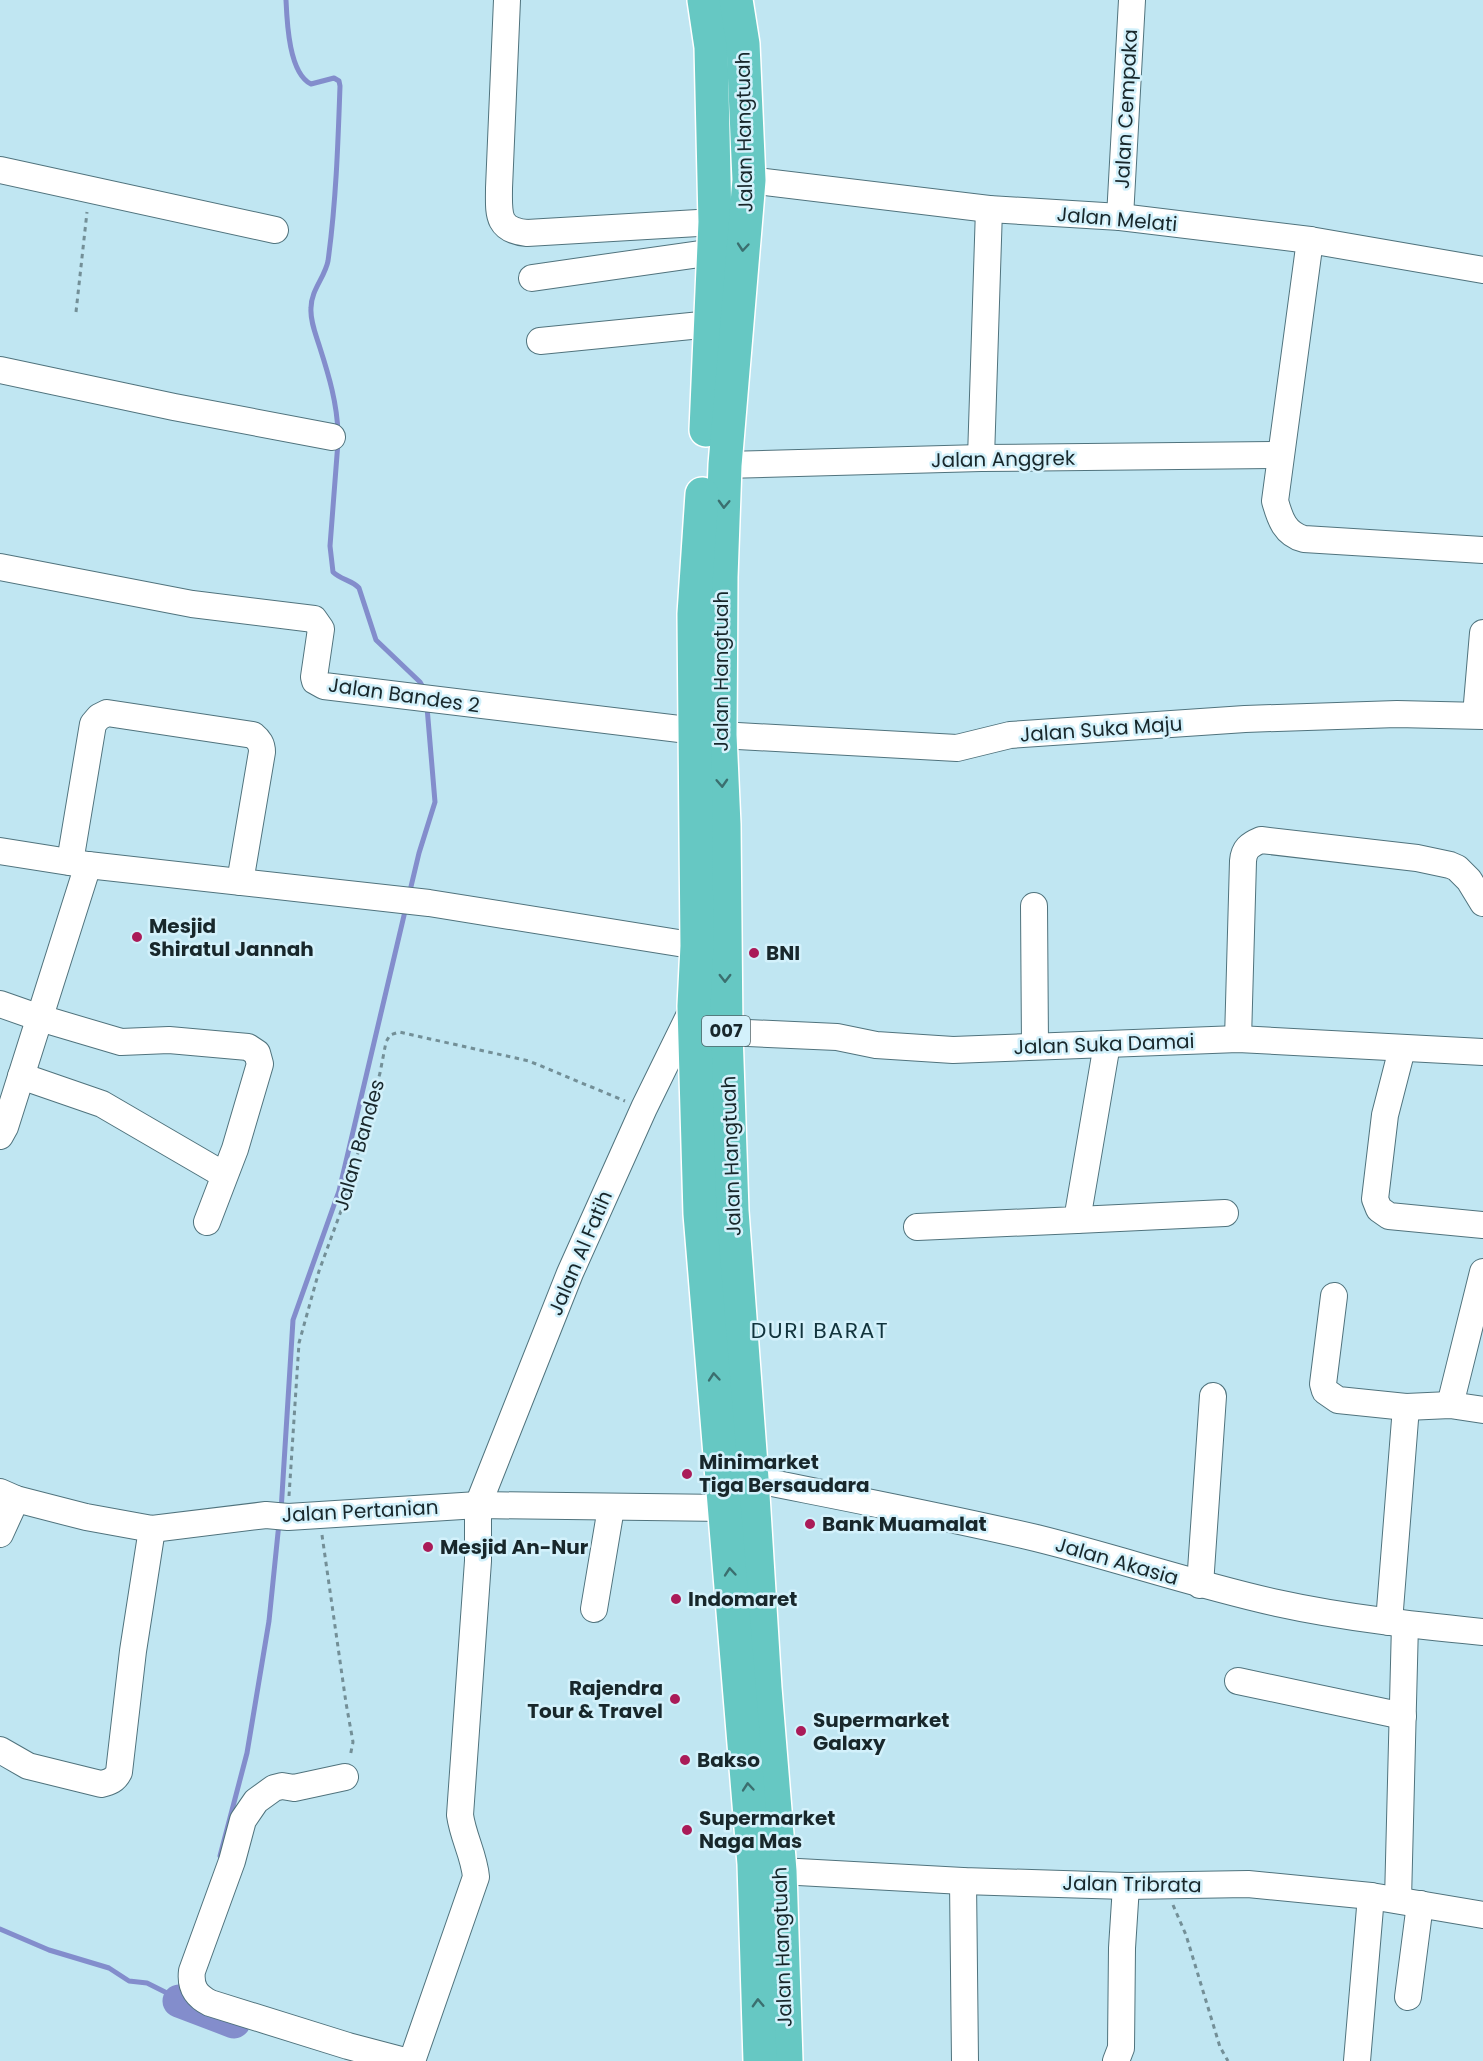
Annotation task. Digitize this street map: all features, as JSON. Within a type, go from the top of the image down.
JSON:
[{"type":"highway","name":"Jalan Hangtuah","points":[[704,0],[711,47],[714,237],[706,436],[694,614],[708,733],[710,824],[726,1032],[732,1211],[780,1871],[786,2061]]},
{"type":"highway","name":"Jalan Hangtuah","points":[[708,733],[721,578],[725,465],[749,180],[743,44],[736,0]]},
{"type":"highway","points":[[711,47],[743,44]]},
{"type":"highway","name":"Jalan Hangtuah","points":[[710,824],[697,946],[694,1006],[700,1214],[754,1864],[760,2061]]},
{"type":"street","points":[[507,0],[499,188],[500,218],[505,226],[515,232],[526,233],[714,237]]},
{"type":"street","name":"Jalan Cempaka","points":[[1120,217],[1132,0]]},
{"type":"street","points":[[0,170],[274,230]]},
{"type":"street","name":"Jalan Melati","points":[[749,180],[989,209],[1120,217],[1310,240],[1483,270]]},
{"type":"street","points":[[981,458],[989,209]]},
{"type":"street","points":[[532,278],[714,237]]},
{"type":"street","points":[[1310,240],[1275,501],[1284,526],[1297,537],[1314,540],[1483,550]]},
{"type":"street","points":[[540,341],[711,324]]},
{"type":"street","points":[[0,370],[174,407],[333,437]]},
{"type":"street","name":"Jalan Anggrek","points":[[725,465],[981,458],[1280,455]]},
{"type":"street","name":"Jalan Bandes 2","points":[[0,567],[192,604],[314,619],[319,623],[321,629],[314,669],[315,681],[324,686],[708,733]]},
{"type":"street","points":[[1479,716],[1483,633]]},
{"type":"street","points":[[2,1130],[40,1018],[79,863],[93,724],[99,717],[107,713],[253,735],[261,743],[262,752],[240,882]]},
{"type":"street","name":"Jalan Suka Maju","points":[[708,733],[957,748],[1010,735],[1234,719],[1386,714],[1479,716]]},
{"type":"street","points":[[1238,1039],[1242,861],[1244,852],[1253,843],[1261,840],[1450,864],[1469,880],[1483,903]]},
{"type":"street","points":[[0,851],[240,882],[373,895],[697,946]]},
{"type":"street","points":[[1034,906],[1035,1046]]},
{"type":"street","points":[[0,1004],[121,1042],[191,1041],[248,1047],[257,1053],[260,1064],[235,1149],[207,1222]]},
{"type":"street","name":"Jalan Al Fatih","points":[[478,1504],[570,1273],[644,1108],[694,1006]]},
{"type":"street","name":"Jalan Suka Damai","points":[[726,1032],[837,1038],[876,1045],[953,1050],[1238,1039],[1483,1052]]},
{"type":"street","points":[[1077,1220],[1107,1044]]},
{"type":"street","points":[[1402,1049],[1385,1115],[1375,1199],[1377,1205],[1389,1216],[1483,1225]]},
{"type":"street","points":[[21,1076],[102,1104],[224,1175]]},
{"type":"street","points":[[917,1227],[1225,1213]]},
{"type":"street","points":[[1450,1405],[1483,1272]]},
{"type":"street","points":[[1334,1296],[1323,1384],[1325,1391],[1338,1400],[1406,1407],[1450,1405],[1483,1410]]},
{"type":"street","points":[[1200,1585],[1213,1396]]},
{"type":"street","points":[[1406,1407],[1397,1623],[1403,1716],[1409,1902],[1408,1996]]},
{"type":"street","name":"Jalan Akasia","points":[[752,1479],[918,1511],[1039,1539],[1200,1585],[1279,1604],[1397,1623],[1483,1632]]},
{"type":"street","points":[[0,1534],[8,1496]]},
{"type":"street","name":"Jalan Pertanian","points":[[8,1496],[86,1517],[152,1528],[478,1504],[611,1508],[725,1508]]},
{"type":"street","points":[[412,2061],[476,1877],[475,1863],[460,1815],[478,1561],[478,1504]]},
{"type":"street","points":[[594,1609],[611,1508]]},
{"type":"street","points":[[0,1750],[28,1766],[101,1784],[108,1783],[117,1776],[152,1528]]},
{"type":"street","points":[[1238,1682],[1403,1716]]},
{"type":"street","points":[[345,1777],[294,1788],[274,1788],[256,1801],[243,1820],[232,1861],[192,1971],[192,1985],[196,1994],[210,2003],[405,2061]]},
{"type":"street","name":"Jalan Tribrata","points":[[780,1871],[963,1881],[1126,1886],[1248,1884],[1371,1896],[1483,1915]]},
{"type":"street","points":[[963,1881],[965,2061]]},
{"type":"street","points":[[1116,2061],[1121,2048],[1122,1947],[1126,1886]]},
{"type":"street","points":[[1357,2061],[1371,1896]]},
{"type":"path","points":[[76,312],[89,190]]},
{"type":"path","name":"Jalan Bandes","points":[[279,1517],[299,1342],[319,1271],[345,1200],[380,1073],[386,1042],[390,1035],[399,1032],[529,1060],[644,1108]]},
{"type":"path","points":[[320,1515],[345,1703],[353,1742],[345,1777]]},
{"type":"path","points":[[1164,1885],[1186,1935],[1220,2047],[1228,2061]]},
{"type":"waterway","points":[[286,0],[291,46],[298,69],[311,84],[334,78],[339,81],[340,86],[331,239],[328,261],[313,295],[311,313],[332,390],[338,433]]},
{"type":"waterway","points":[[338,442],[330,546],[333,572],[359,588],[376,640],[420,682],[424,689]]},
{"type":"waterway","points":[[409,895],[435,802],[427,707]]},
{"type":"waterway","points":[[281,1511],[293,1320],[339,1191],[406,907]]},
{"type":"waterway","points":[[220,1856],[247,1753],[269,1621],[279,1523]]},
{"type":"waterway","points":[[0,1929],[49,1950],[109,1968],[129,1981],[147,1983],[179,2001]]},
{"type":"waterway","points":[[179,2001],[181,1982]]},
{"type":"waterway","points":[[179,2001],[234,2022]]},
{"type":"place","name":"Mesjid Shiratul Jannah","points":[[137,937]]},
{"type":"place","name":"BNI","points":[[754,953]]},
{"type":"place","name":"Minimarket Tiga Bersaudara","points":[[687,1474]]},
{"type":"place","name":"Bank Muamalat","points":[[810,1524]]},
{"type":"place","name":"Mesjid An-Nur","points":[[428,1547]]},
{"type":"place","name":"Indomaret","points":[[676,1599]]},
{"type":"place","name":"Rajendra Tour & Travel","points":[[675,1699]]},
{"type":"place","name":"Supermarket Galaxy","points":[[801,1731]]},
{"type":"place","name":"Bakso","points":[[685,1760]]},
{"type":"place","name":"Supermarket Naga Mas","points":[[687,1830]]},
{"type":"district","name":"DURI BARAT","points":[[820,1330]]}]
